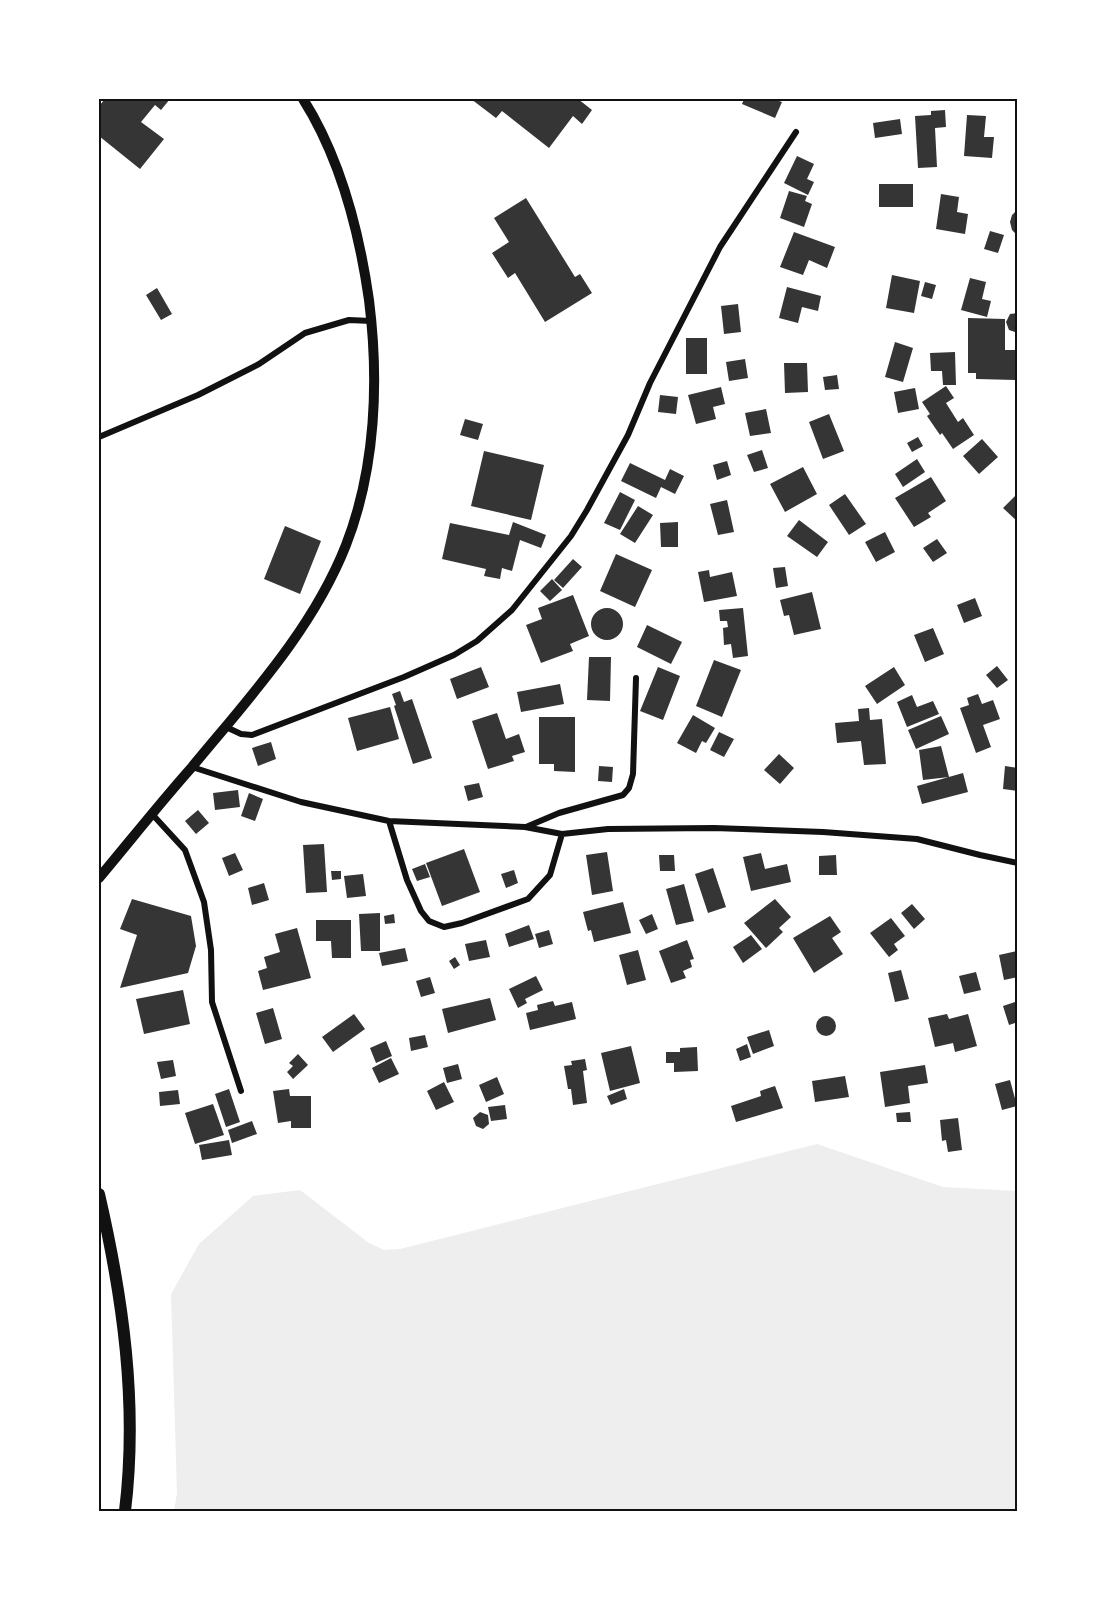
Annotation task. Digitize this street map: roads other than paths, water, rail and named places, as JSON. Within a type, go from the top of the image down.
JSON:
[{"type":"main road","points":[[99,1194],[122,1306],[129,1373],[130,1436],[125,1511]]},
{"type":"street","points":[[99,878],[226,727],[287,648],[316,606],[333,575],[358,509],[371,437],[375,355],[371,321],[364,270],[344,188],[332,155],[303,99]]},
{"type":"street","points":[[226,727],[241,734],[252,735],[404,677],[454,655],[470,645],[512,610],[571,536],[587,510],[628,435],[650,383],[720,247],[796,132]]},
{"type":"street","points":[[99,437],[198,395],[249,369],[305,333],[349,320],[371,321]]},
{"type":"street","points":[[525,827],[559,813],[616,798],[629,788],[633,774],[636,678]]},
{"type":"street","points":[[191,767],[301,802],[389,821],[525,827],[562,834],[620,828],[714,828],[823,832],[917,839],[1018,863]]},
{"type":"street","points":[[152,814],[185,850],[204,902],[211,950],[212,1002],[241,1091]]},
{"type":"street","points":[[389,821],[407,880],[420,911],[429,921],[444,927],[462,923],[528,898],[550,875],[562,834]]}]
